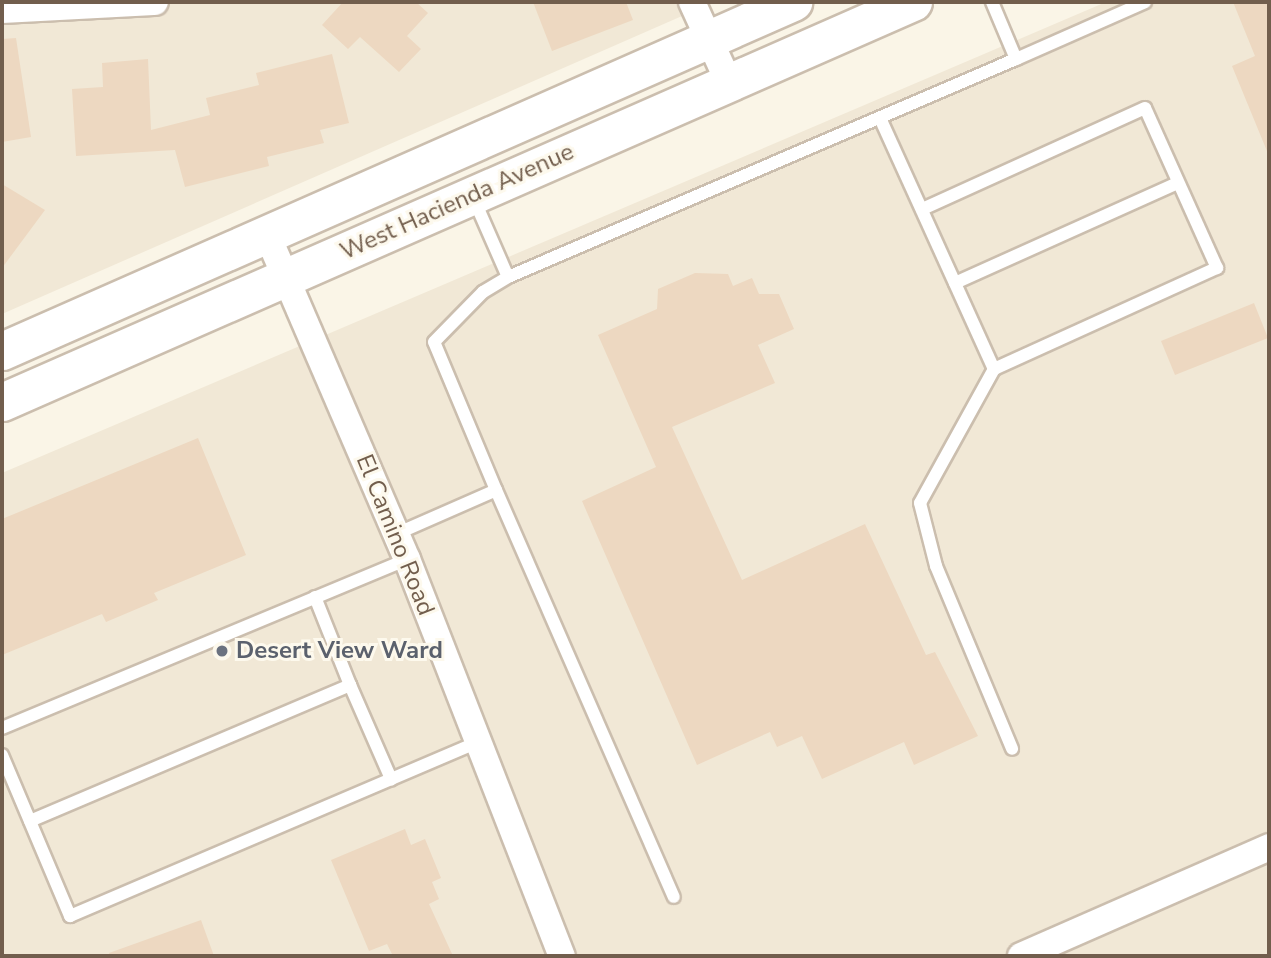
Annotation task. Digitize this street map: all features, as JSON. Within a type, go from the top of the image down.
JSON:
[{"type":"main road","name":"West Hacienda Avenue","points":[[2,351],[793,2]]},
{"type":"main road","name":"West Hacienda Avenue","points":[[2,402],[913,2]]},
{"type":"street","points":[[2,10],[155,2]]},
{"type":"street","points":[[692,2],[729,83]]},
{"type":"street","name":"El Camino Road","points":[[267,234],[407,559],[476,743],[562,956]]},
{"type":"street","points":[[1021,956],[1269,848]]},
{"type":"lane","points":[[992,2],[1016,59]]},
{"type":"lane","points":[[674,897],[434,342],[483,292],[508,277],[1145,2]]},
{"type":"lane","points":[[922,209],[1144,108],[1217,268],[994,369],[920,503],[936,566],[1012,749]]},
{"type":"lane","points":[[880,118],[994,369]]},
{"type":"lane","points":[[956,283],[1178,183]]},
{"type":"lane","points":[[472,195],[508,277]]},
{"type":"lane","points":[[396,534],[496,490]]},
{"type":"lane","points":[[2,728],[407,559]]},
{"type":"lane","points":[[316,597],[391,779]]},
{"type":"lane","points":[[30,821],[350,685]]},
{"type":"lane","points":[[2,755],[70,916],[476,743]]},
{"type":"shaded area","points":[[2,2],[714,2],[2,314]]},
{"type":"shaded area","points":[[1106,2],[1269,2],[1269,956],[2,956],[2,473]]},
{"type":"building","points":[[343,2],[416,2],[428,13],[407,36],[421,49],[399,72],[360,37],[348,49],[322,25]]},
{"type":"building","points":[[533,2],[626,2],[633,20],[552,51]]},
{"type":"building","points":[[1233,2],[1269,2],[1269,156],[1232,66],[1255,56]]},
{"type":"building","points":[[16,38],[31,137],[2,142],[2,39]]},
{"type":"building","points":[[332,54],[349,123],[320,130],[324,143],[267,157],[269,166],[185,187],[175,150],[76,156],[72,89],[103,87],[102,63],[148,59],[151,130],[210,115],[206,98],[259,85],[256,73]]},
{"type":"building","points":[[2,184],[45,210],[2,268]]},
{"type":"building","points":[[695,273],[728,274],[733,286],[752,278],[759,294],[779,294],[794,329],[758,345],[775,383],[672,427],[742,580],[865,524],[926,655],[935,652],[978,736],[914,765],[904,742],[822,779],[802,736],[777,747],[770,732],[697,765],[582,501],[656,467],[598,335],[657,309],[658,289]]},
{"type":"building","points":[[1254,303],[1268,338],[1175,375],[1161,341]]},
{"type":"building","points":[[198,438],[246,555],[154,593],[158,600],[106,622],[102,614],[2,655],[2,519]]},
{"type":"building","points":[[405,829],[411,845],[425,839],[441,878],[432,882],[439,899],[429,904],[453,956],[393,956],[387,944],[369,951],[331,860]]},
{"type":"building","points":[[201,920],[214,956],[110,956],[109,953]]},
{"type":"place","name":"Desert View Ward","points":[[222,651]]}]
